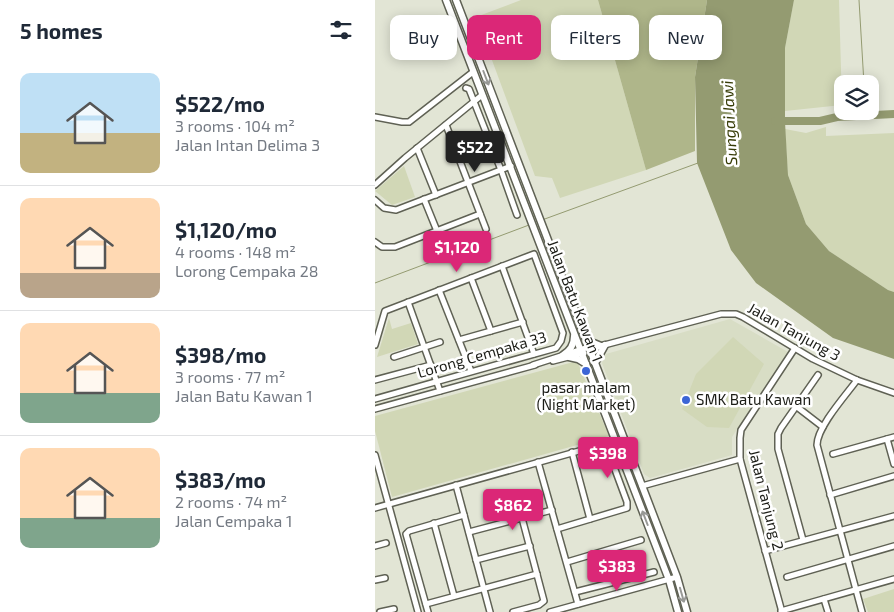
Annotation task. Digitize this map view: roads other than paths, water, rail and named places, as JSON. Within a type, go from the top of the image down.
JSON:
[{"type":"street","name":"Jalan Batu Kawan 1","points":[[446,0],[669,580],[678,612]]},
{"type":"street","name":"Jalan Batu Kawan 1","points":[[456,0],[536,211],[591,349],[595,364],[677,577],[687,612]]},
{"type":"street","points":[[375,117],[409,122],[473,72]]},
{"type":"street","points":[[466,88],[469,89],[474,101],[517,215]]},
{"type":"street","points":[[375,185],[482,95]]},
{"type":"street","points":[[446,125],[486,229]]},
{"type":"street","points":[[417,148],[436,194]]},
{"type":"street","points":[[375,200],[384,208],[396,210],[511,166]]},
{"type":"street","points":[[425,199],[437,231]]},
{"type":"street","points":[[375,242],[381,247],[391,248],[480,214]]},
{"type":"street","name":"Lorong Cempaka 33","points":[[375,399],[471,370],[556,348],[561,341],[563,332],[534,254],[502,266]]},
{"type":"street","points":[[375,345],[384,312],[502,266],[534,354]]},
{"type":"street","points":[[471,278],[491,331]]},
{"type":"street","points":[[439,290],[471,370]]},
{"type":"street","points":[[408,302],[440,391]]},
{"type":"street","name":"Jalan Tanjung 3","points":[[375,409],[603,345],[706,318],[729,314],[743,316],[813,359],[857,380],[894,393]]},
{"type":"street","points":[[459,340],[523,322]]},
{"type":"street","points":[[574,333],[572,346],[566,356],[578,359],[586,364]]},
{"type":"street","points":[[586,340],[594,344],[603,345],[595,364]]},
{"type":"street","points":[[394,357],[440,342]]},
{"type":"street","name":"Jalan Tanjung 2","points":[[782,611],[740,459],[740,438],[741,430],[795,348]]},
{"type":"street","points":[[375,380],[431,365]]},
{"type":"street","points":[[803,540],[777,449],[778,434],[818,375]]},
{"type":"street","points":[[857,380],[823,427],[818,436],[817,446],[862,612]]},
{"type":"street","points":[[797,407],[823,427]]},
{"type":"street","points":[[833,454],[894,437]]},
{"type":"street","points":[[887,439],[894,464]]},
{"type":"street","points":[[375,508],[601,444],[607,448],[628,506],[625,509],[557,528]]},
{"type":"street","points":[[572,452],[590,519]]},
{"type":"street","points":[[375,455],[418,612]]},
{"type":"street","points":[[642,486],[740,459]]},
{"type":"street","points":[[538,462],[578,604]]},
{"type":"street","points":[[830,495],[894,476]]},
{"type":"street","points":[[456,485],[490,612]]},
{"type":"street","points":[[469,532],[552,510]]},
{"type":"street","points":[[428,612],[406,536],[409,531],[464,515]]},
{"type":"street","points":[[765,550],[894,516]]},
{"type":"street","points":[[513,612],[539,605],[544,599],[522,518]]},
{"type":"street","points":[[434,524],[454,596]]},
{"type":"street","points":[[567,562],[641,540]]},
{"type":"street","points":[[375,546],[386,543]]},
{"type":"street","points":[[476,560],[530,546]]},
{"type":"street","points":[[787,577],[894,546]]},
{"type":"street","points":[[575,592],[654,572]]},
{"type":"street","points":[[426,604],[537,574]]},
{"type":"street","points":[[550,612],[677,577]]},
{"type":"street","points":[[375,580],[385,578]]},
{"type":"street","points":[[782,611],[791,610],[894,579]]},
{"type":"street","points":[[824,599],[827,612]]},
{"type":"street","points":[[381,612],[395,609]]},
{"type":"water","name":"Sungai Jawi","points":[[707,0],[794,0],[785,48],[785,122],[788,175],[806,224],[829,251],[888,290],[894,292],[894,359],[833,338],[756,283],[731,250],[697,163],[695,77],[698,60],[722,60],[722,15],[705,15]]},
{"type":"waterway","points":[[859,0],[863,75]]},
{"type":"waterway","points":[[775,121],[820,121],[837,117],[894,114]]},
{"type":"waterway","points":[[542,220],[698,163]]},
{"type":"waterway","points":[[375,283],[529,225]]},
{"type":"place","name":"pasar malam (Night Market)","points":[[586,371]]},
{"type":"place","name":"SMK Batu Kawan","points":[[686,400]]}]
